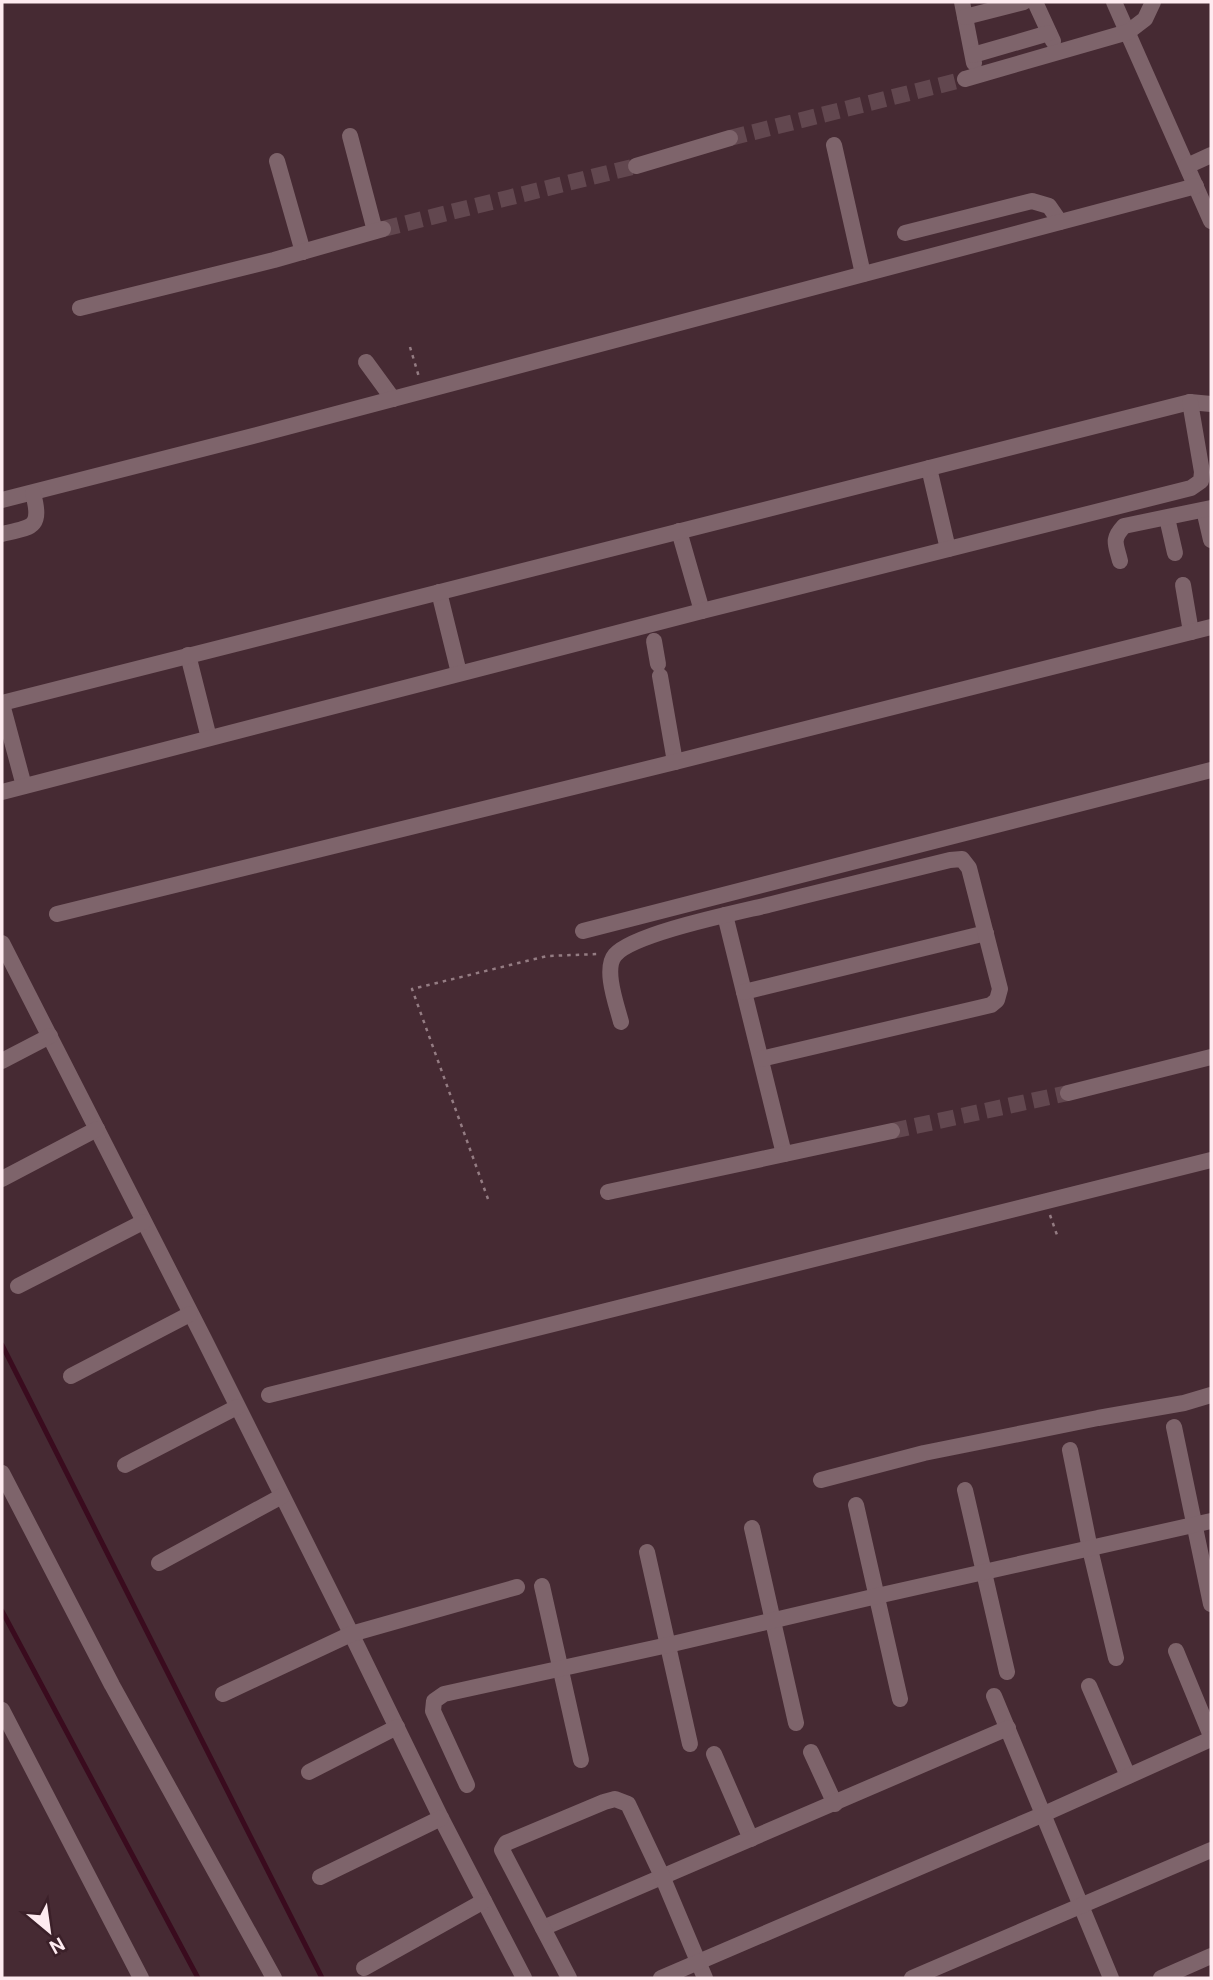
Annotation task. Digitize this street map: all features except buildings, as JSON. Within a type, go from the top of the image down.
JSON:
[{"type":"street","points":[[1024,2],[963,9],[973,55],[971,77],[1128,32],[1145,19],[1153,2]]},
{"type":"street","points":[[1035,2],[1058,52]]},
{"type":"street","points":[[1114,2],[1211,221]]},
{"type":"street","points":[[973,55],[1049,33]]},
{"type":"street","points":[[80,308],[303,252],[379,230],[350,136]]},
{"type":"street","points":[[636,166],[730,138]]},
{"type":"street","points":[[834,145],[863,274]]},
{"type":"street","points":[[1187,166],[1211,155]]},
{"type":"street","points":[[277,161],[303,252]]},
{"type":"street","points":[[2,500],[1196,186]]},
{"type":"street","points":[[905,233],[1032,201],[1049,206],[1060,222]]},
{"type":"street","points":[[366,362],[393,399]]},
{"type":"street","points":[[24,786],[2,704],[1190,402],[1211,404]]},
{"type":"street","points":[[2,792],[1191,488],[1201,481],[1202,472],[1190,402]]},
{"type":"street","points":[[929,468],[948,549]]},
{"type":"street","points":[[2,534],[24,529],[35,521],[38,513],[33,493]]},
{"type":"street","points":[[1120,561],[1115,540],[1124,526],[1208,509],[1211,540]]},
{"type":"street","points":[[1167,518],[1175,553]]},
{"type":"street","points":[[679,531],[702,611]]},
{"type":"street","points":[[1182,585],[1191,632]]},
{"type":"street","points":[[439,592],[459,673]]},
{"type":"street","points":[[57,914],[1211,627]]},
{"type":"street","points":[[654,641],[676,762]]},
{"type":"street","points":[[188,655],[209,738]]},
{"type":"street","points":[[583,931],[1211,770]]},
{"type":"street","points":[[621,1022],[610,976],[611,961],[616,953],[649,936],[962,859],[969,868],[1000,989],[997,1000],[990,1005],[761,1059]]},
{"type":"street","points":[[726,915],[784,1154]]},
{"type":"street","points":[[744,992],[986,933]]},
{"type":"street","points":[[3,948],[97,1129],[441,1818],[524,1978]]},
{"type":"street","points":[[2,1061],[50,1037]]},
{"type":"street","points":[[1068,1093],[1211,1057]]},
{"type":"street","points":[[2,1179],[97,1129]]},
{"type":"street","points":[[608,1192],[892,1132]]},
{"type":"street","points":[[269,1395],[1211,1160]]},
{"type":"street","points":[[18,1286],[144,1222]]},
{"type":"street","points":[[71,1376],[190,1314]]},
{"type":"street","points":[[821,1480],[924,1453],[1184,1403],[1211,1395]]},
{"type":"street","points":[[125,1465],[237,1407]]},
{"type":"street","points":[[1174,1427],[1211,1604]]},
{"type":"street","points":[[1070,1450],[1116,1658]]},
{"type":"street","points":[[2,1473],[108,1676],[274,1978]]},
{"type":"street","points":[[965,1490],[1007,1672]]},
{"type":"street","points":[[159,1563],[282,1496]]},
{"type":"street","points":[[856,1505],[900,1699]]},
{"type":"street","points":[[467,1785],[433,1711],[434,1701],[444,1694],[1211,1521]]},
{"type":"street","points":[[752,1528],[796,1723]]},
{"type":"street","points":[[647,1552],[690,1744]]},
{"type":"street","points":[[542,1586],[581,1760]]},
{"type":"street","points":[[223,1694],[351,1634],[517,1587]]},
{"type":"street","points":[[661,1978],[1044,1814],[1211,1737],[1176,1651]]},
{"type":"street","points":[[1089,1686],[1129,1776]]},
{"type":"street","points":[[994,1696],[1111,1978]]},
{"type":"street","points":[[2,1710],[141,1978]]},
{"type":"street","points":[[309,1772],[397,1727]]},
{"type":"street","points":[[543,1928],[1008,1728]]},
{"type":"street","points":[[811,1752],[835,1804]]},
{"type":"street","points":[[714,1754],[751,1839]]},
{"type":"street","points":[[569,1978],[502,1850],[506,1843],[615,1799],[628,1804],[705,1978]]},
{"type":"street","points":[[320,1877],[441,1818]]},
{"type":"street","points":[[912,1978],[1211,1850]]},
{"type":"street","points":[[363,1968],[484,1901]]},
{"type":"street","points":[[1161,1978],[1211,1956]]},
{"type":"path","points":[[410,347],[423,391]]},
{"type":"path","points":[[488,1199],[412,989],[547,956],[616,953]]},
{"type":"path","points":[[1046,1202],[1057,1235]]},
{"type":"waterway","points":[[2,1345],[322,1978]]},
{"type":"waterway","points":[[2,1611],[198,1978]]},
{"type":"tunnel","points":[[730,138],[965,79]]},
{"type":"tunnel","points":[[383,229],[636,166]]},
{"type":"tunnel","points":[[892,1131],[1068,1093]]}]
